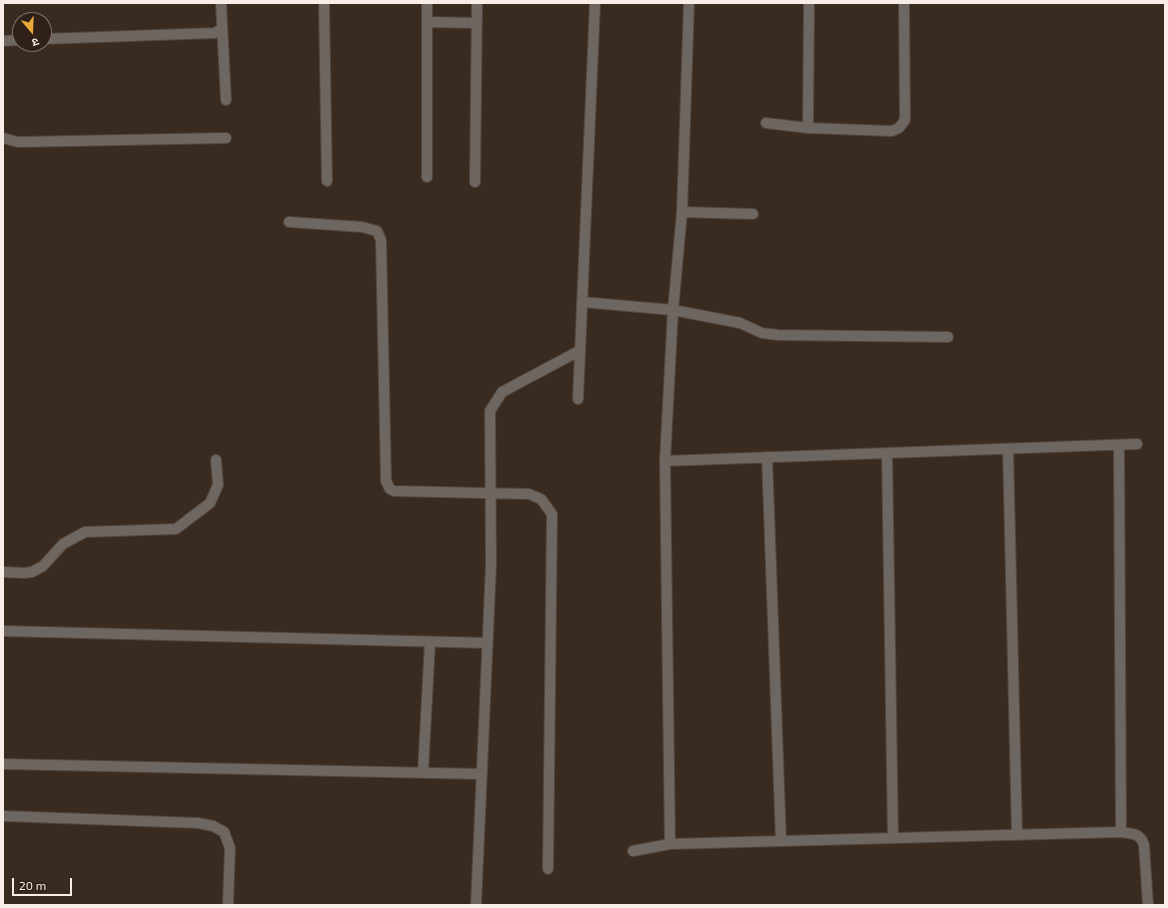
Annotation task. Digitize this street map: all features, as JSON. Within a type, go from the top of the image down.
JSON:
[{"type":"street","points":[[221,3],[221,29],[226,100]]},
{"type":"street","points":[[324,3],[327,181]]},
{"type":"street","points":[[427,3],[427,177]]},
{"type":"street","points":[[475,182],[477,3]]},
{"type":"street","points":[[578,399],[595,3]]},
{"type":"street","points":[[670,844],[665,461],[673,310],[682,212],[689,3]]},
{"type":"street","points":[[808,128],[809,3]]},
{"type":"street","points":[[766,123],[808,128],[892,132],[899,128],[905,120],[904,3]]},
{"type":"street","points":[[427,22],[476,23]]},
{"type":"street","points":[[52,40],[215,33],[221,29]]},
{"type":"street","points":[[3,138],[18,142],[226,138]]},
{"type":"street","points":[[682,212],[753,214]]},
{"type":"street","points":[[290,222],[362,227],[377,231],[380,240],[386,481],[390,489],[394,491],[528,494],[541,499],[552,514],[548,869]]},
{"type":"street","points":[[582,302],[673,310],[740,323],[762,333],[778,335],[948,337]]},
{"type":"street","points":[[476,905],[491,565],[490,411],[502,392],[580,351]]},
{"type":"street","points":[[665,461],[1137,444]]},
{"type":"street","points":[[1120,445],[1121,832]]},
{"type":"street","points":[[1008,449],[1017,835]]},
{"type":"street","points":[[887,453],[893,838]]},
{"type":"street","points":[[767,457],[781,841]]},
{"type":"street","points":[[3,572],[32,572],[43,566],[62,544],[84,532],[176,529],[210,503],[218,485],[216,460]]},
{"type":"street","points":[[3,631],[487,643]]},
{"type":"street","points":[[423,772],[430,642]]},
{"type":"street","points":[[3,764],[481,774]]},
{"type":"street","points":[[3,816],[198,823],[212,826],[224,832],[230,848],[228,905]]},
{"type":"street","points":[[633,851],[670,844],[1121,832],[1136,835],[1142,839],[1144,845],[1148,905]]}]
